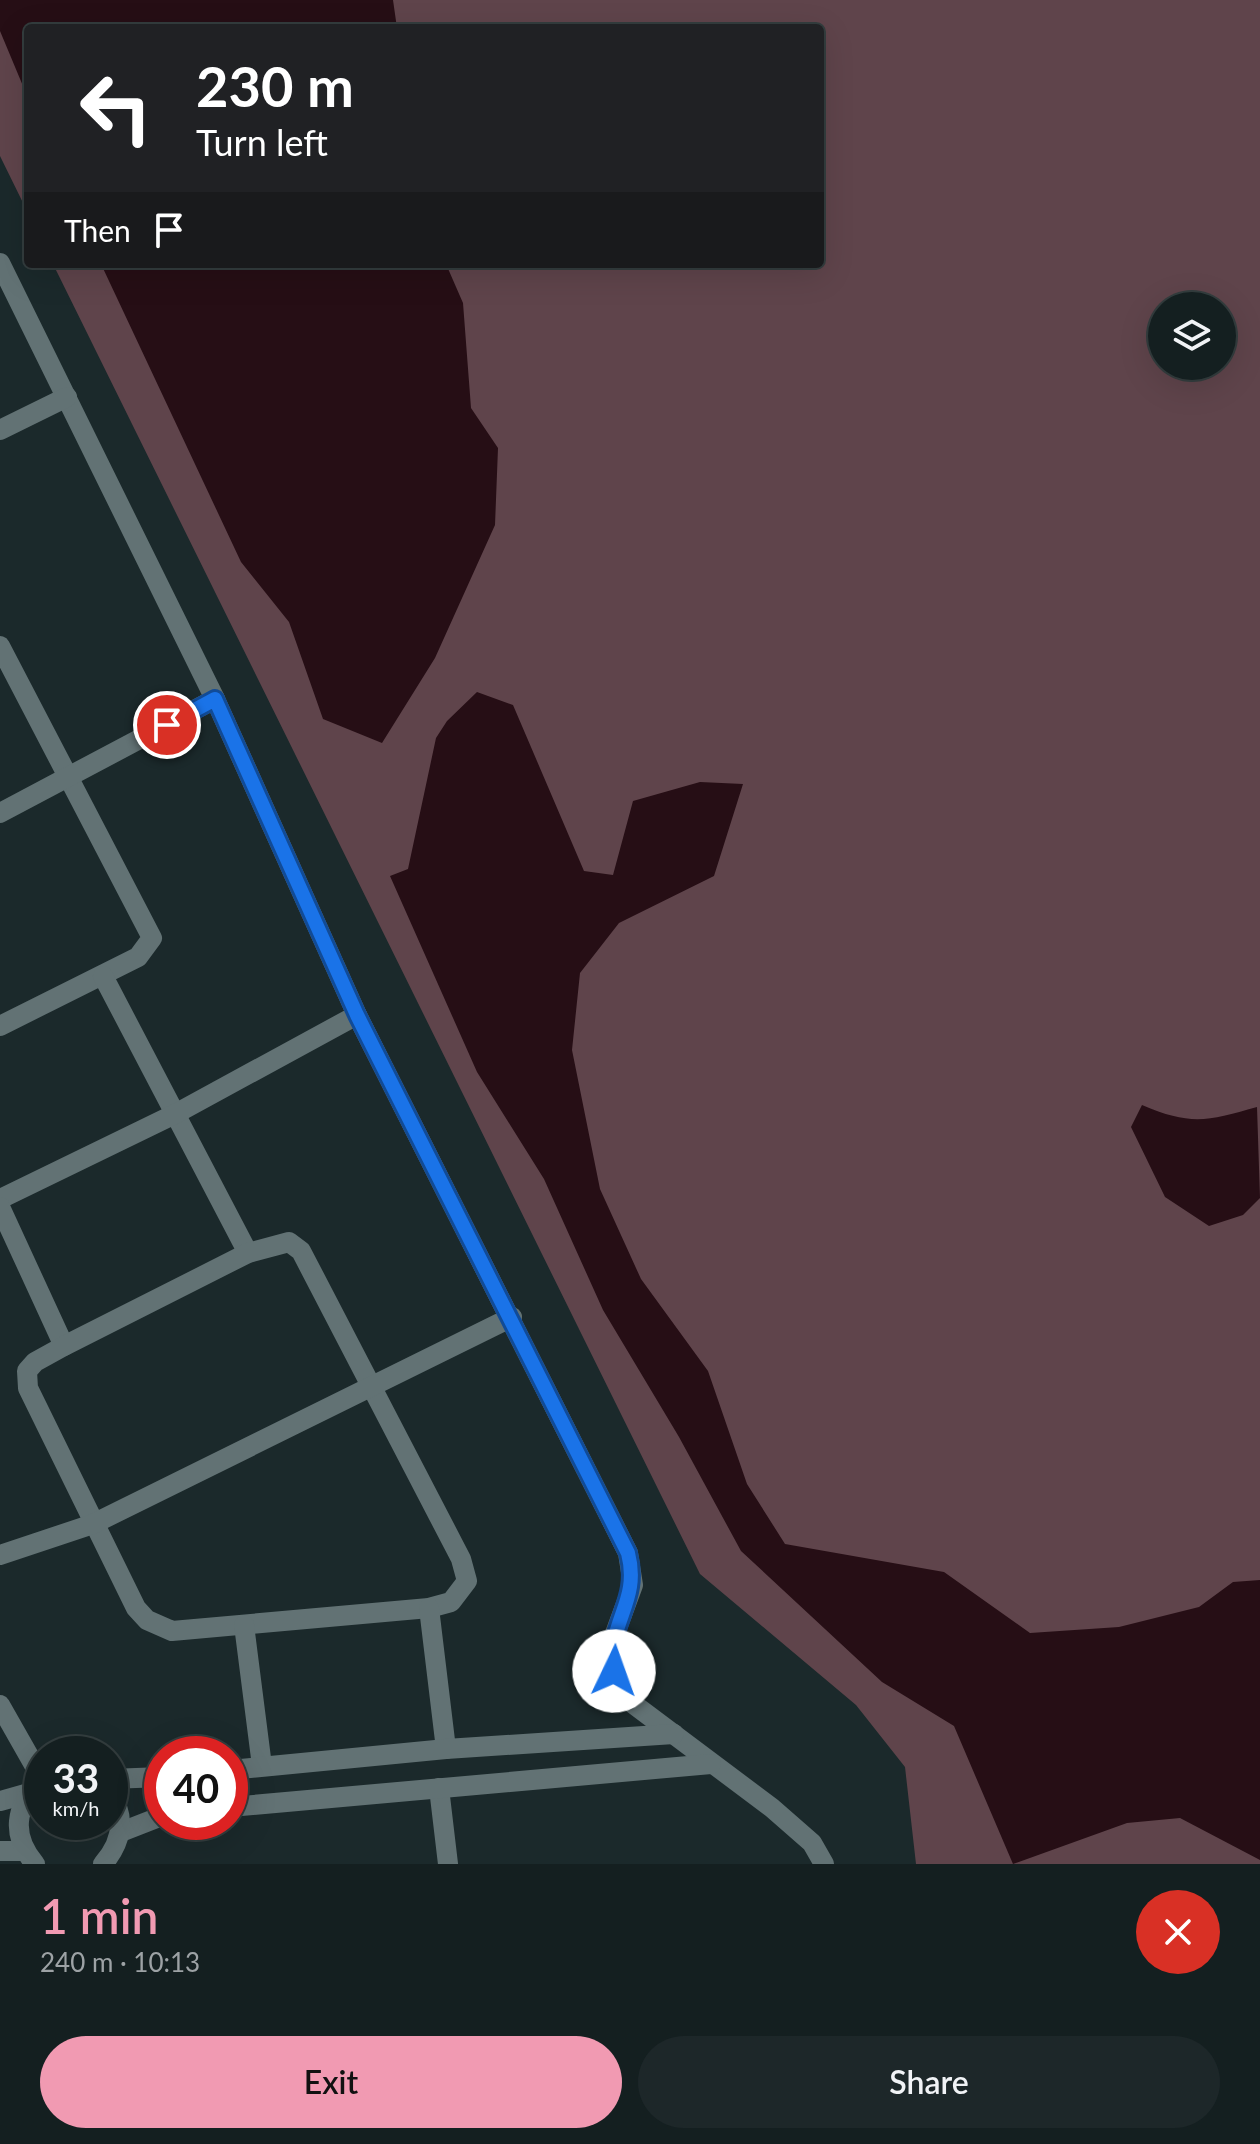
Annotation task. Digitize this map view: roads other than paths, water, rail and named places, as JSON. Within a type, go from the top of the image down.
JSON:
[{"type":"street","points":[[0,263],[215,699],[357,1015],[512,1317],[628,1553],[633,1585],[610,1647],[614,1671],[632,1703],[782,1817],[812,1843],[824,1864]]},
{"type":"street","points":[[0,430],[67,397]]},
{"type":"street","points":[[0,646],[71,776],[152,938],[138,957],[0,1026]]},
{"type":"street","points":[[0,813],[215,699]]},
{"type":"street","points":[[103,976],[248,1253]]},
{"type":"street","points":[[0,1199],[177,1113],[357,1015]]},
{"type":"street","points":[[0,1207],[64,1346]]},
{"type":"street","points":[[289,1242],[301,1251],[461,1559],[467,1581],[451,1602],[429,1608],[172,1631],[147,1620],[136,1608],[28,1388],[27,1371],[35,1362],[64,1346],[248,1253],[289,1242]]},
{"type":"street","points":[[0,1555],[93,1524],[512,1317]]},
{"type":"street","points":[[429,1608],[446,1749]]},
{"type":"street","points":[[244,1625],[262,1766]]},
{"type":"street","points":[[0,1705],[24,1756]]},
{"type":"street","points":[[248,1768],[446,1749],[674,1734]]},
{"type":"street","points":[[248,1805],[711,1764]]},
{"type":"street","points":[[439,1788],[448,1864]]},
{"type":"street","points":[[0,1801],[24,1791]]},
{"type":"street","points":[[0,1851],[29,1857],[18,1821],[24,1810]]},
{"type":"street","points":[[103,1864],[114,1851],[118,1840]]}]
